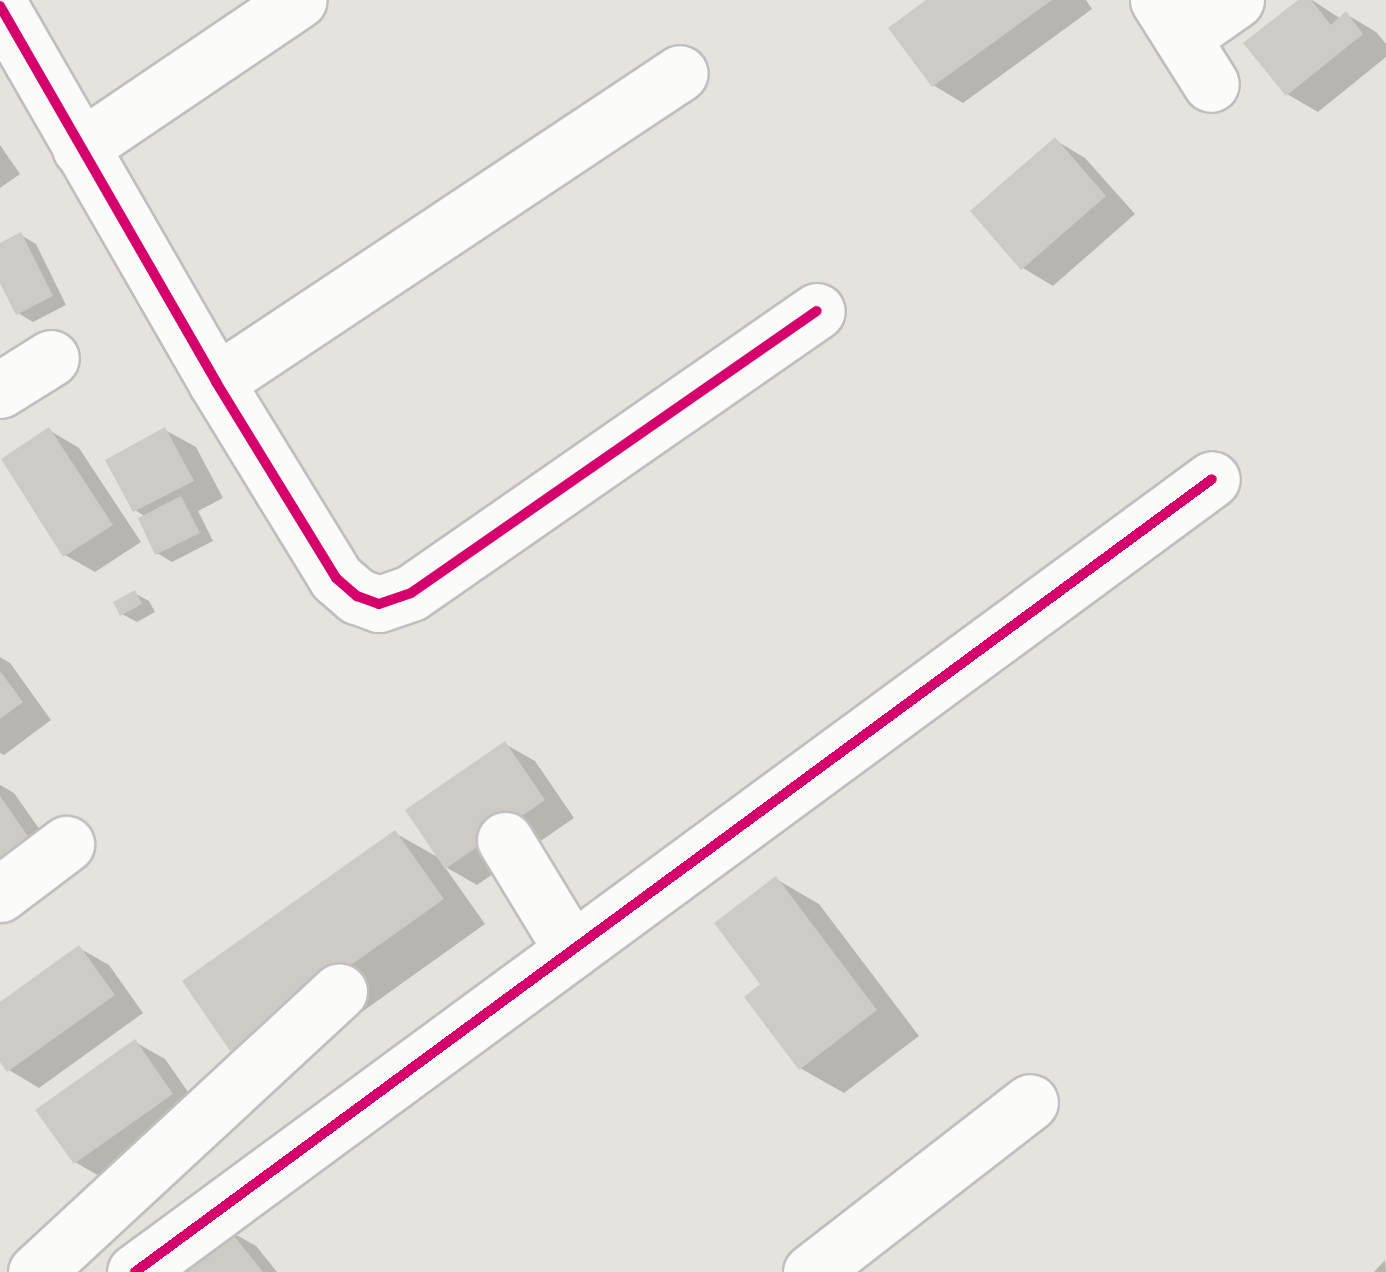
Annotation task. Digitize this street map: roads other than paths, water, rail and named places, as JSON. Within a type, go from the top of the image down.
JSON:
[{"type":"street","points":[[80,148],[299,0]]},
{"type":"street","points":[[1210,84],[1170,19],[1236,0]]},
{"type":"street","points":[[0,6],[216,382],[336,578],[357,596],[379,604],[411,593],[816,311]]},
{"type":"street","points":[[216,382],[680,74]]},
{"type":"street","points":[[0,390],[51,358]]},
{"type":"street","points":[[135,1272],[1212,479]]},
{"type":"street","points":[[505,840],[572,950]]},
{"type":"street","points":[[0,894],[66,844]]},
{"type":"street","points":[[36,1272],[339,992]]},
{"type":"street","points":[[811,1272],[1030,1102]]}]
